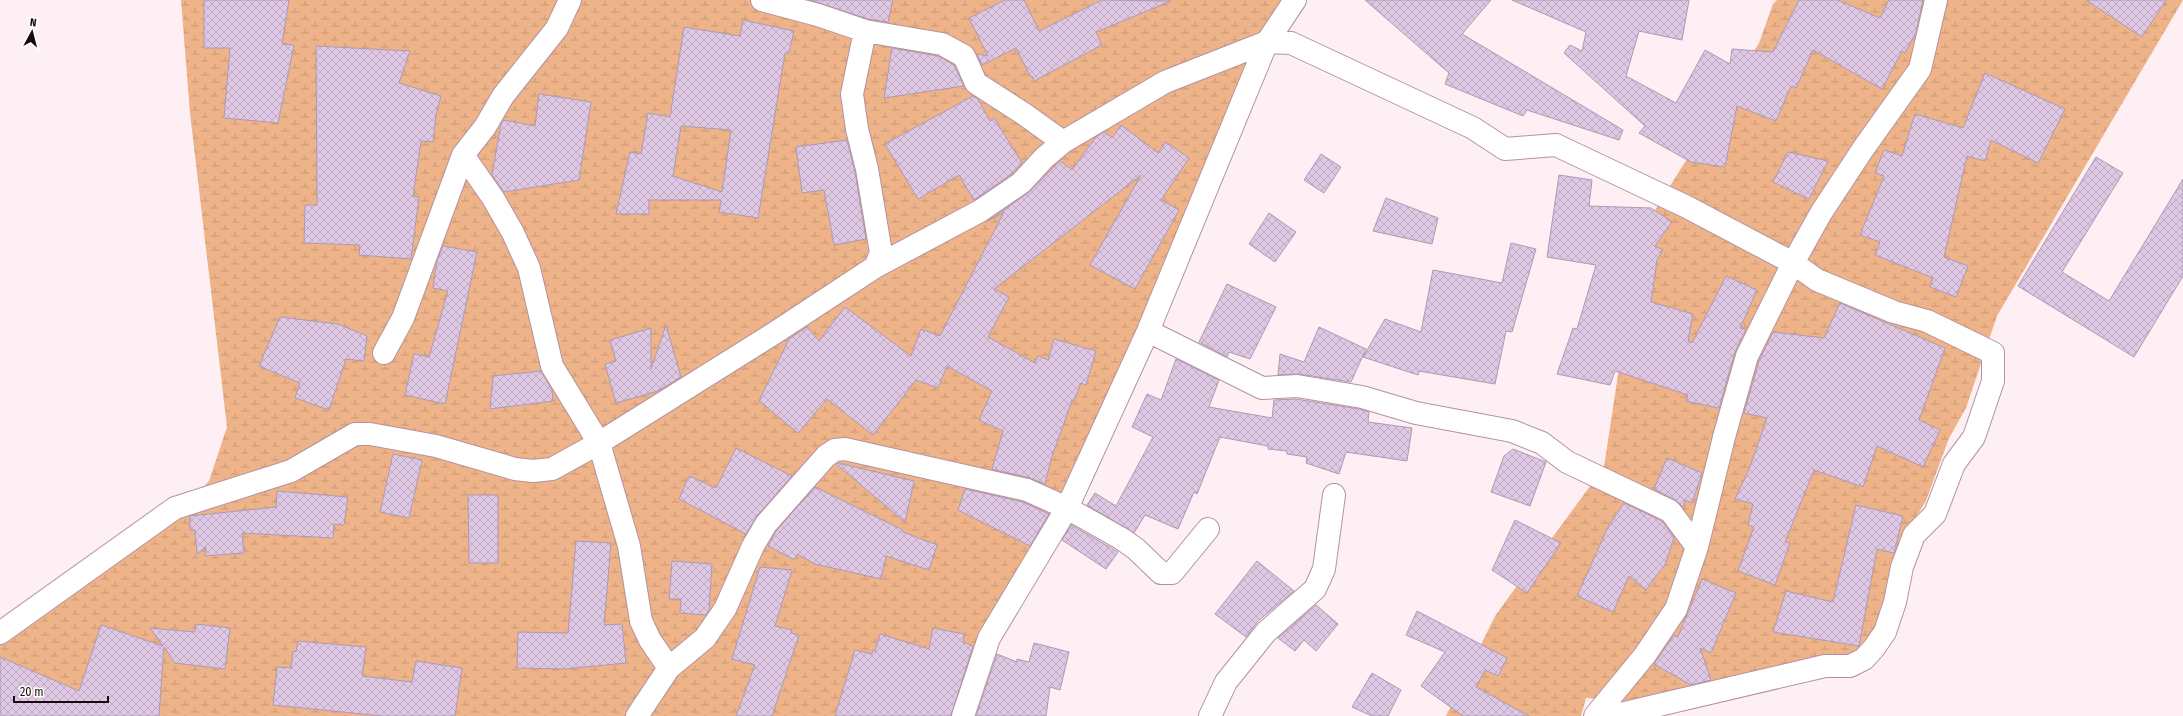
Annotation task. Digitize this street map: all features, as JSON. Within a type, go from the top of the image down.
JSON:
[{"type":"street","points":[[384,353],[408,305],[463,155],[485,128],[504,96],[557,28],[570,0]]},
{"type":"street","points":[[762,0],[818,15],[865,31],[942,44],[964,56],[976,83],[1024,114],[1063,142]]},
{"type":"street","points":[[1595,716],[1644,654],[1676,609],[1697,547],[1724,437],[1747,356],[1821,212],[1863,149],[1920,69],[1936,0]]},
{"type":"street","points":[[963,716],[989,638],[1067,508],[1148,331],[1267,42],[1286,3]]},
{"type":"street","points":[[865,31],[852,94],[857,129],[867,169],[881,252],[875,267]]},
{"type":"street","points":[[0,633],[175,508],[291,470],[354,434],[370,434],[436,446],[515,469],[533,472],[552,469],[599,443],[773,334],[875,267],[980,211],[1015,187],[1063,142],[1165,82],[1267,42],[1291,43],[1473,128],[1504,149],[1556,145],[1687,207],[1793,264],[1817,280],[1894,312],[1927,321],[1993,354],[1993,381],[1974,437],[1954,464],[1935,514],[1914,535],[1902,567],[1895,602],[1885,632],[1864,659],[1850,666],[1825,666],[1612,716]]},
{"type":"street","points":[[463,155],[493,198],[513,233],[529,268],[552,366],[599,443],[628,546],[641,621],[650,640],[669,668]]},
{"type":"street","points":[[1148,331],[1262,388],[1297,386],[1362,397],[1416,414],[1512,431],[1542,443],[1567,462],[1670,511],[1697,547]]},
{"type":"street","points":[[637,716],[669,668],[705,638],[725,609],[753,546],[766,524],[826,456],[835,450],[845,449],[1014,486],[1067,508],[1122,539],[1136,549],[1161,573],[1172,573],[1180,566],[1208,529]]},
{"type":"street","points":[[1210,716],[1226,682],[1266,632],[1315,589],[1324,569],[1334,495]]},
{"type":"green space","points":[[181,0],[1281,0],[1097,420],[953,716],[0,716],[0,641],[161,530],[209,481],[227,427],[190,113]]},
{"type":"green space","points":[[1777,0],[2183,0],[1997,316],[1966,408],[1949,438],[1926,501],[1906,533],[1880,622],[1856,653],[1628,701],[1586,698],[1581,716],[1446,716],[1495,616],[1604,467],[1639,236],[1759,43],[1773,4]]},
{"type":"building","points":[[204,0],[289,0],[282,44],[294,45],[278,123],[224,118],[230,48],[204,48]]},
{"type":"building","points":[[810,0],[893,0],[888,22],[868,19]]},
{"type":"building","points":[[1005,0],[1024,0],[1039,31],[1102,0],[1171,1],[1096,32],[1102,45],[1034,81],[1016,48],[982,65],[977,54],[988,56],[969,18]]},
{"type":"building","points":[[1365,0],[1491,0],[1462,34],[1623,130],[1619,140],[1527,110],[1523,116],[1445,84],[1449,73]]},
{"type":"building","points":[[1512,0],[1689,0],[1682,40],[1639,31],[1626,76],[1676,103],[1705,50],[1730,64],[1732,49],[1773,52],[1799,0],[1837,0],[1880,18],[1889,0],[1923,0],[1916,32],[1905,53],[1902,51],[1882,89],[1813,50],[1796,88],[1791,86],[1776,121],[1737,106],[1725,167],[1691,162],[1639,133],[1645,126],[1564,53],[1570,45],[1582,51],[1586,32]]},
{"type":"building","points":[[2086,0],[2166,0],[2142,37]]},
{"type":"building","points":[[743,20],[794,31],[789,53],[785,53],[758,218],[719,212],[721,200],[649,200],[649,214],[616,214],[630,152],[641,154],[648,113],[670,117],[684,27],[740,36]],"holes":[[[681,126],[731,130],[722,192],[673,176]]]},
{"type":"building","points":[[316,46],[410,51],[399,83],[441,96],[436,114],[433,142],[421,141],[413,196],[419,197],[411,259],[359,255],[360,245],[304,243],[305,205],[317,205]]},
{"type":"building","points":[[892,48],[938,56],[954,65],[964,86],[884,98]]},
{"type":"building","points":[[1985,73],[2065,109],[2038,163],[1991,140],[1985,161],[1967,156],[1944,257],[1968,266],[1956,297],[1930,287],[1933,278],[1875,255],[1880,242],[1860,235],[1884,176],[1875,173],[1884,150],[1902,156],[1915,114],[1963,128]]},
{"type":"building","points":[[539,94],[591,102],[579,180],[504,192],[492,175],[501,124],[504,120],[535,126]]},
{"type":"building","points":[[973,96],[978,99],[990,121],[994,118],[1022,163],[1013,173],[974,200],[959,175],[918,199],[885,144]]},
{"type":"building","points":[[1121,125],[1158,153],[1166,142],[1189,158],[1161,200],[1179,210],[1135,289],[1090,265],[1141,175],[994,289],[1009,297],[988,337],[1035,363],[1038,356],[1048,360],[1054,339],[1096,351],[1086,385],[1081,383],[1074,401],[1072,401],[1052,456],[1045,484],[1030,478],[992,469],[1003,431],[979,420],[992,391],[947,366],[938,388],[916,380],[873,435],[827,399],[798,433],[759,401],[789,339],[807,327],[819,341],[845,307],[911,356],[921,329],[940,336],[1004,212],[988,221],[1028,193],[1060,161],[1072,170],[1096,137],[1104,132],[1112,138]]},
{"type":"building","points":[[847,140],[855,172],[866,239],[834,245],[824,190],[802,193],[796,147]]},
{"type":"building","points":[[1788,152],[1828,161],[1809,199],[1773,182]]},
{"type":"building","points":[[1321,154],[1341,167],[1324,193],[1304,180]]},
{"type":"building","points":[[2096,157],[2123,173],[2062,272],[2109,301],[2183,179],[2183,276],[2134,357],[2018,286]]},
{"type":"building","points":[[1559,175],[1592,180],[1589,206],[1651,208],[1672,222],[1655,246],[1663,250],[1657,260],[1651,302],[1693,314],[1688,341],[1692,343],[1726,276],[1757,290],[1740,328],[1746,329],[1735,352],[1719,408],[1686,401],[1688,395],[1615,371],[1610,385],[1557,374],[1573,328],[1577,329],[1596,265],[1547,257]]},
{"type":"building","points":[[1386,198],[1438,218],[1432,244],[1373,231]]},
{"type":"building","points":[[1269,213],[1296,232],[1275,262],[1249,244]]},
{"type":"building","points":[[1511,243],[1536,249],[1512,332],[1506,331],[1495,384],[1419,371],[1418,375],[1363,357],[1385,319],[1421,332],[1433,270],[1502,283]]},
{"type":"building","points":[[443,246],[477,252],[445,404],[405,395],[414,354],[429,357],[448,291],[433,288],[437,261]]},
{"type":"building","points":[[1227,284],[1276,307],[1250,359],[1229,352],[1227,357],[1199,342]]},
{"type":"building","points":[[1840,303],[1945,348],[1919,420],[1940,430],[1923,467],[1877,446],[1863,487],[1814,470],[1785,542],[1790,543],[1775,585],[1738,571],[1754,527],[1748,525],[1753,504],[1735,499],[1750,467],[1767,418],[1744,413],[1759,361],[1773,332],[1824,338]]},
{"type":"building","points":[[280,317],[338,324],[367,336],[364,361],[346,359],[329,410],[295,398],[300,383],[259,366]]},
{"type":"building","points":[[666,325],[681,377],[658,391],[616,403],[605,364],[616,361],[610,340],[651,328],[651,369]]},
{"type":"building","points":[[1319,327],[1366,349],[1351,382],[1299,374],[1278,375],[1280,354],[1304,362]]},
{"type":"building","points":[[1176,359],[1219,380],[1209,407],[1272,418],[1274,400],[1296,399],[1359,409],[1369,412],[1368,422],[1412,428],[1407,461],[1346,452],[1339,474],[1306,463],[1307,457],[1287,454],[1287,451],[1268,449],[1268,446],[1220,437],[1197,494],[1194,492],[1178,529],[1145,515],[1134,533],[1087,505],[1095,493],[1116,506],[1153,437],[1132,427],[1147,394],[1161,400]]},
{"type":"building","points":[[541,371],[552,390],[553,401],[490,409],[493,376]]},
{"type":"building","points":[[736,448],[792,476],[757,516],[746,534],[679,499],[689,476],[716,488]]},
{"type":"building","points":[[1513,449],[1546,462],[1530,506],[1491,492],[1504,456]]},
{"type":"building","points":[[393,454],[422,460],[409,518],[380,512]]},
{"type":"building","points":[[1667,458],[1702,473],[1692,503],[1685,500],[1683,507],[1675,500],[1654,489]]},
{"type":"building","points":[[838,463],[914,481],[905,522],[836,464]]},
{"type":"building","points":[[815,487],[903,530],[903,532],[937,545],[929,570],[886,556],[881,579],[815,564],[797,554],[795,560],[768,546],[776,531]]},
{"type":"building","points":[[965,489],[1023,502],[1049,514],[1030,546],[958,510]]},
{"type":"building","points":[[277,491],[348,497],[344,525],[334,524],[333,538],[242,533],[244,553],[205,556],[206,547],[197,554],[195,530],[190,530],[190,516],[276,507]]},
{"type":"building","points":[[468,495],[498,495],[498,563],[469,563]]},
{"type":"building","points":[[1624,503],[1662,521],[1674,537],[1666,563],[1646,590],[1629,576],[1613,612],[1577,596],[1608,527]]},
{"type":"building","points":[[1856,505],[1903,516],[1894,553],[1877,549],[1859,646],[1773,632],[1786,591],[1833,602]]},
{"type":"building","points":[[1515,520],[1561,543],[1527,593],[1492,570]]},
{"type":"building","points":[[1071,525],[1118,552],[1106,569],[1062,540]]},
{"type":"building","points":[[576,541],[611,543],[604,625],[622,624],[626,663],[565,669],[517,668],[518,632],[568,633]]},
{"type":"building","points":[[672,561],[712,564],[709,610],[706,615],[680,613],[681,599],[669,599]]},
{"type":"building","points":[[1257,561],[1294,591],[1258,621],[1246,637],[1215,614]]},
{"type":"building","points":[[760,567],[792,570],[775,626],[792,630],[791,633],[799,635],[772,716],[736,716],[755,665],[732,659]]},
{"type":"building","points":[[1702,579],[1736,593],[1711,653],[1700,648],[1711,680],[1691,685],[1654,664],[1674,635],[1678,637]]},
{"type":"building","points":[[1316,605],[1338,624],[1316,651],[1304,640],[1295,651],[1278,638]]},
{"type":"building","points":[[1417,611],[1507,658],[1498,676],[1485,670],[1476,687],[1529,716],[1463,716],[1421,686],[1445,652],[1406,635]]},
{"type":"building","points":[[196,624],[230,628],[225,669],[175,663],[164,647],[159,716],[0,716],[0,657],[79,691],[101,625],[163,646],[150,628],[195,632]]},
{"type":"building","points":[[933,628],[964,634],[963,642],[973,646],[951,716],[835,716],[855,650],[872,654],[873,650],[875,651],[880,634],[929,649]]},
{"type":"building","points":[[298,641],[366,647],[362,676],[412,682],[416,661],[462,668],[455,716],[382,716],[273,705],[277,667],[291,668],[293,651],[296,652]]},
{"type":"building","points":[[1034,643],[1069,652],[1060,690],[1050,687],[1046,716],[976,716],[997,654],[1017,662],[1017,659],[1029,662]]},
{"type":"building","points":[[1372,673],[1401,690],[1388,716],[1372,716],[1352,707]]}]
